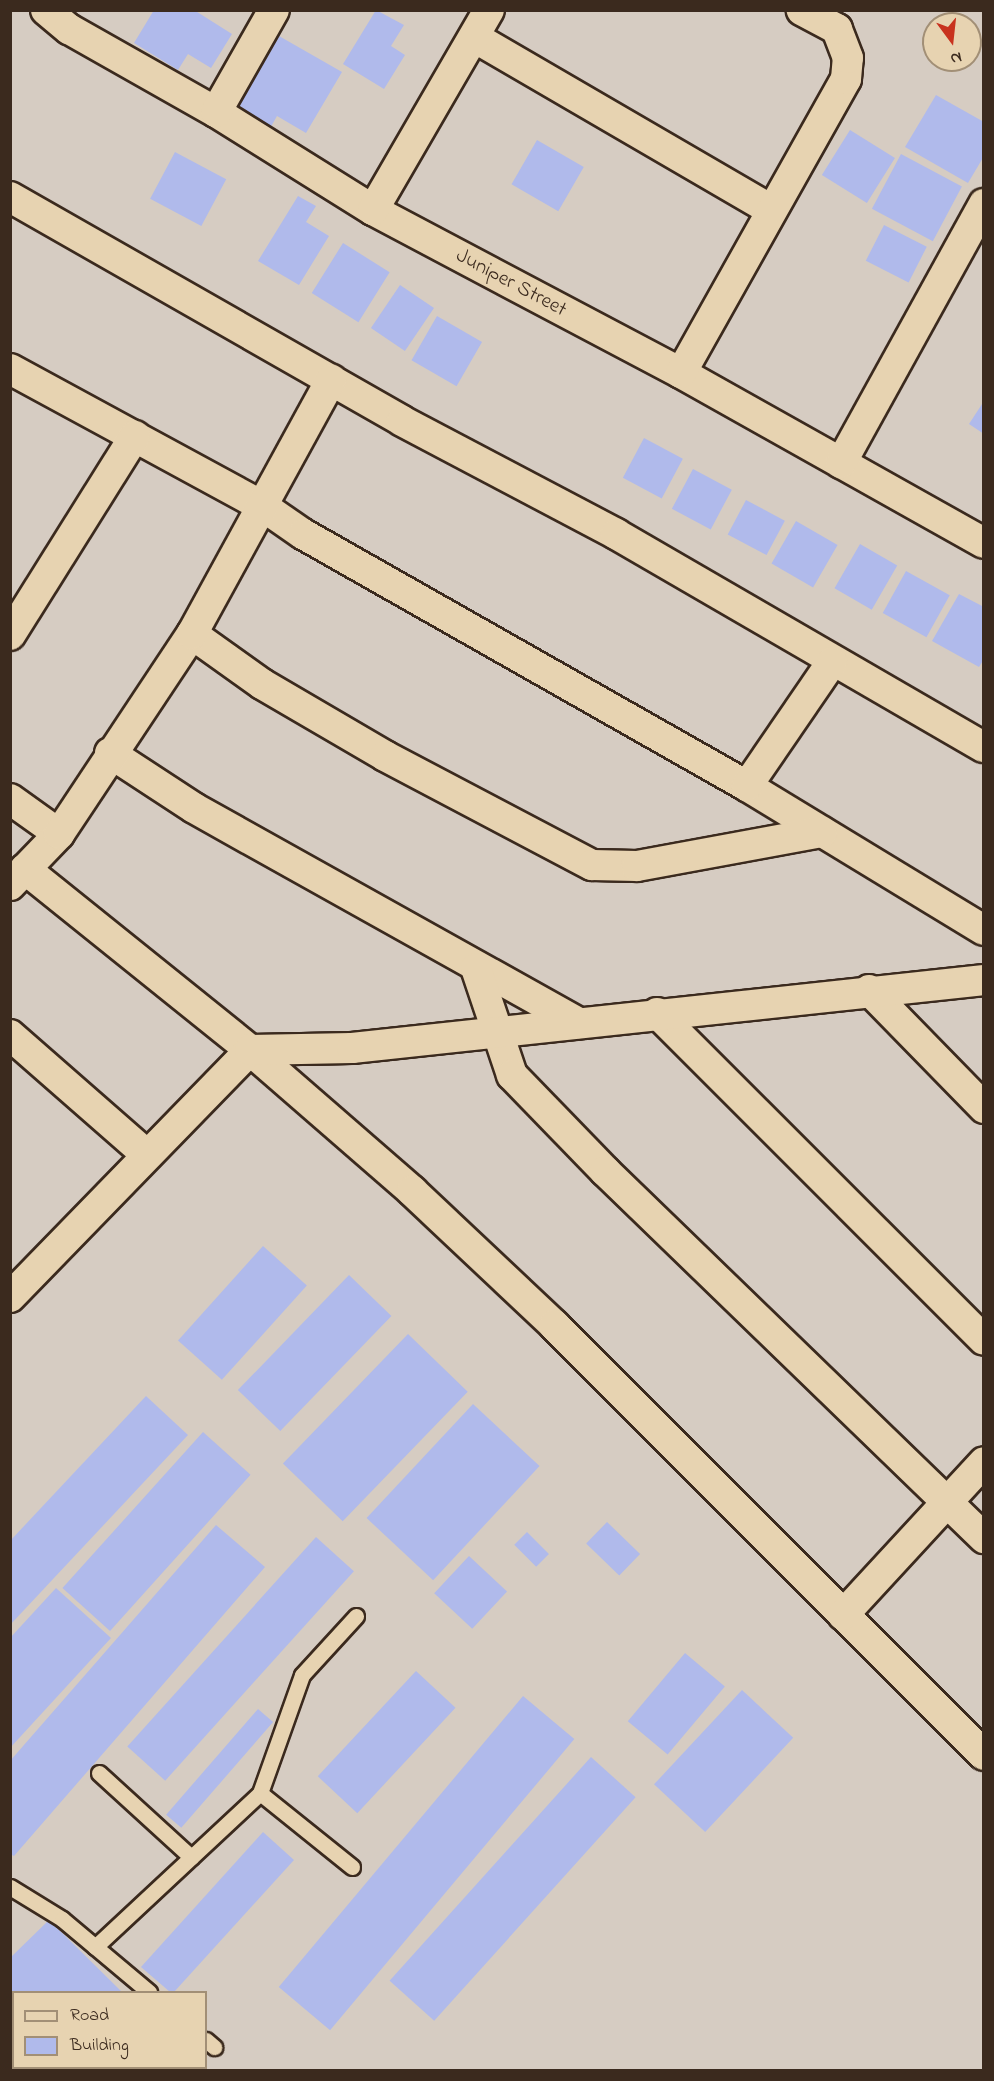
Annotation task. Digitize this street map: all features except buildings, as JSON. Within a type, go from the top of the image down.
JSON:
[{"type":"street","name":"Juniper Street","points":[[46,10],[129,65],[216,111],[373,210],[681,373],[984,543]]},
{"type":"street","points":[[216,111],[274,10]]},
{"type":"street","points":[[373,210],[489,10]]},
{"type":"street","points":[[681,373],[770,209],[846,79],[848,58],[837,29],[802,10]]},
{"type":"street","points":[[474,37],[770,209]]},
{"type":"street","points":[[10,197],[331,380],[616,534],[832,662],[984,747]]},
{"type":"street","points":[[841,463],[984,204]]},
{"type":"street","points":[[12,373],[135,436],[264,507],[303,534],[747,786],[984,930]]},
{"type":"street","points":[[331,380],[264,507],[192,634],[110,753],[59,834],[18,877],[250,1050],[412,1191],[546,1317],[984,1755]]},
{"type":"street","points":[[10,635],[135,436]]},
{"type":"street","points":[[192,634],[262,684],[385,756],[592,865],[637,866],[822,832]]},
{"type":"street","points":[[747,786],[832,662]]},
{"type":"street","points":[[110,753],[194,808],[476,968],[579,1023]]},
{"type":"street","points":[[10,800],[59,834]]},
{"type":"street","points":[[476,968],[500,1033],[512,1075],[605,1171],[984,1538]]},
{"type":"street","points":[[10,1297],[250,1050],[352,1048],[868,990],[984,980]]},
{"type":"street","points":[[868,990],[984,1108]]},
{"type":"street","points":[[657,1013],[984,1340]]},
{"type":"street","points":[[10,1035],[146,1155]]},
{"type":"street","points":[[843,1615],[984,1462]]},
{"type":"lane","points":[[95,1947],[260,1793],[302,1675],[356,1616]]},
{"type":"lane","points":[[99,1773],[191,1857]]},
{"type":"lane","points":[[260,1793],[352,1867]]},
{"type":"lane","points":[[10,1887],[62,1919],[148,1991]]}]
